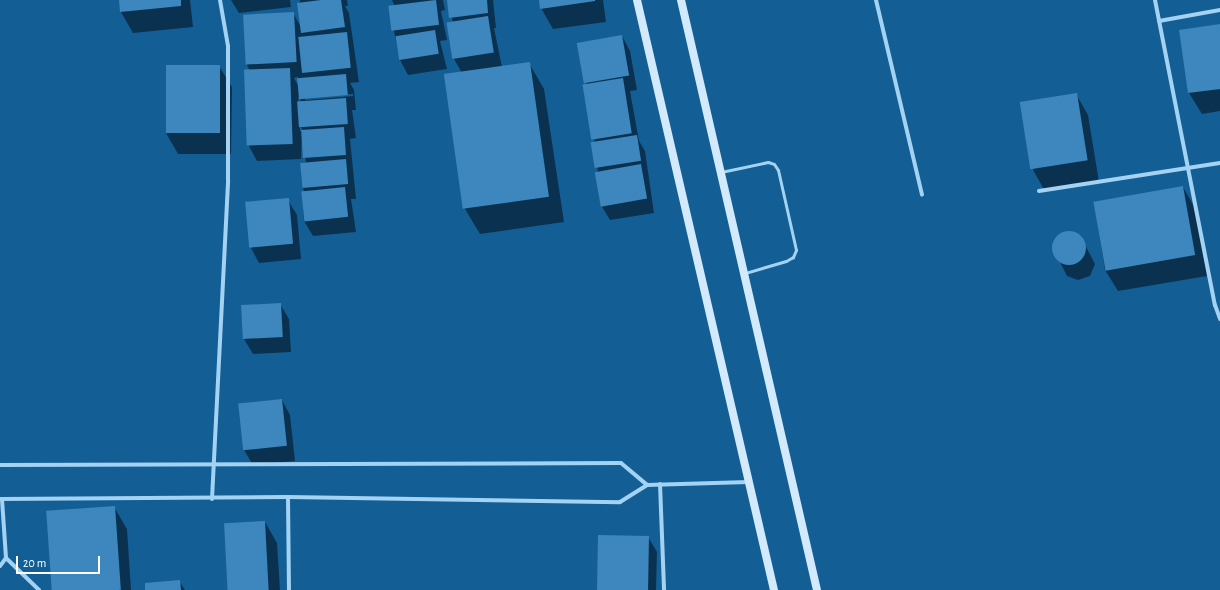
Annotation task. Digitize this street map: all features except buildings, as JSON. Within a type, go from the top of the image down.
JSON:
[{"type":"street","points":[[212,499],[228,180],[228,46],[220,0]]},
{"type":"street","points":[[637,0],[774,590]]},
{"type":"street","points":[[681,0],[817,590]]},
{"type":"street","points":[[876,0],[922,195]]},
{"type":"street","points":[[1155,0],[1215,305],[1220,319]]},
{"type":"street","points":[[1159,21],[1220,10]]},
{"type":"street","points":[[1039,191],[1220,163]]},
{"type":"street","points":[[0,465],[621,463],[647,485]]},
{"type":"street","points":[[39,590],[6,558],[1,499],[212,499],[288,497],[620,502],[647,485],[750,482]]},
{"type":"street","points":[[660,484],[664,590]]},
{"type":"street","points":[[288,497],[289,590]]},
{"type":"street","points":[[0,566],[6,558]]},
{"type":"lane","points":[[721,172],[768,162],[774,164],[778,170],[796,250],[793,256],[786,261],[744,273]]}]
